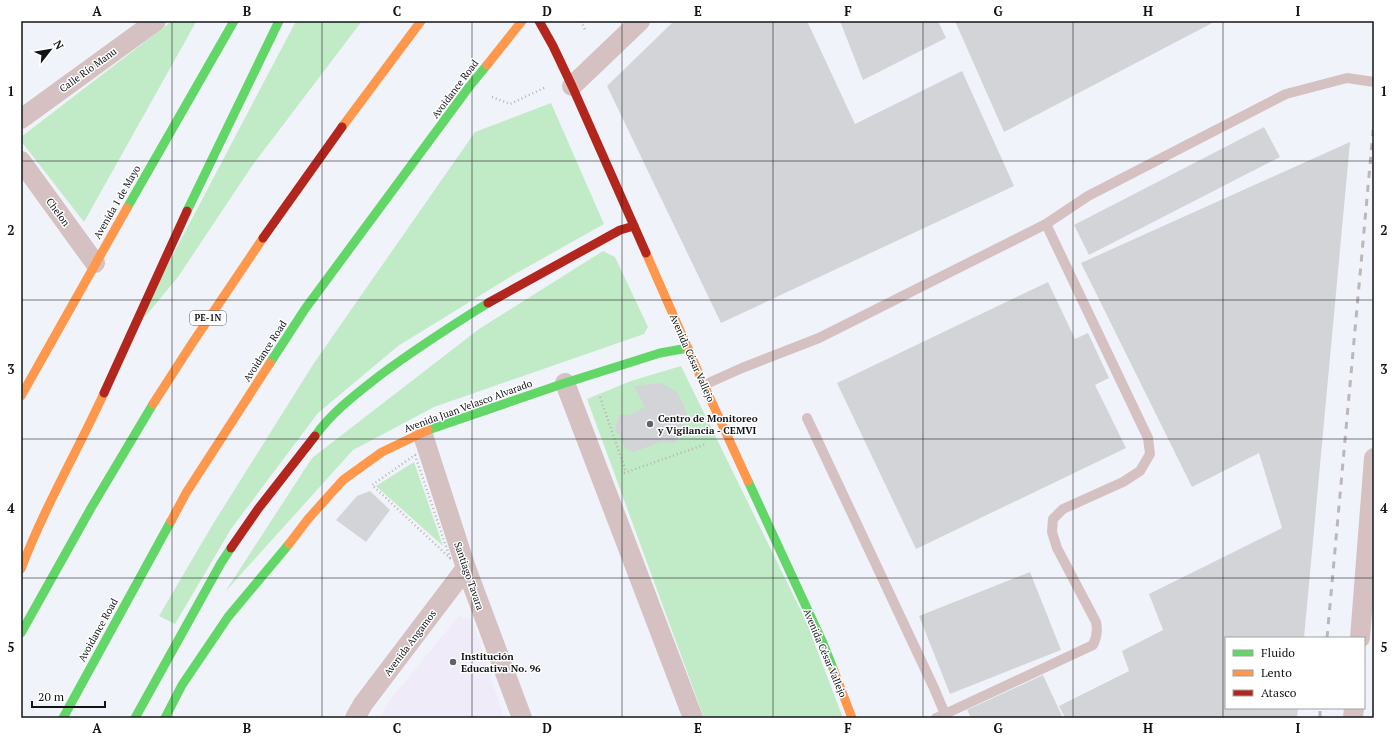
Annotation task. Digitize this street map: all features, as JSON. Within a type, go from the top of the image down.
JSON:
[{"type":"main road","name":"Avenida 1 de Mayo","points":[[21,394],[94,263],[234,21]]},
{"type":"main road","points":[[21,570],[33,537],[87,430],[169,248],[279,21]]},
{"type":"main road","name":"PE-1N","points":[[21,633],[125,450],[208,319],[336,134],[421,21]]},
{"type":"main road","name":"Avoidance Road","points":[[63,718],[186,493],[305,309],[470,87],[522,21]]},
{"type":"main road","name":"Avenida César Vallejo","points":[[539,21],[572,86],[704,385],[823,643],[852,718]]},
{"type":"main road","points":[[135,718],[221,563],[258,509],[325,422],[359,391],[395,364],[500,295],[614,233],[634,226]]},
{"type":"main road","name":"Avenida Juan Velasco Alvarado","points":[[165,718],[182,685],[228,617],[272,565],[308,519],[343,480],[382,452],[422,432],[565,383],[660,353],[688,348]]},
{"type":"street","name":"Calle Río Manu","points":[[21,118],[156,21]]},
{"type":"street","points":[[572,86],[640,21]]},
{"type":"street","name":"Chelon","points":[[21,160],[94,263]]},
{"type":"street","points":[[565,383],[693,718]]},
{"type":"street","name":"Santiago Tavara","points":[[422,432],[458,563],[522,718]]},
{"type":"street","points":[[1360,637],[1374,458]]},
{"type":"street","name":"Avenida Angamos","points":[[362,714],[458,563]]},
{"type":"lane","points":[[704,385],[742,368],[819,338],[1046,224],[1088,196],[1286,94],[1347,78],[1374,82]]},
{"type":"lane","points":[[806,418],[931,681],[940,716],[1093,645],[1097,638],[1098,631],[1096,622],[1057,548],[1052,532],[1053,519],[1062,509],[1123,482],[1140,471],[1150,454],[1148,438],[1046,224]]},
{"type":"path","points":[[581,21],[586,32]]},
{"type":"path","points":[[470,87],[510,104],[548,86]]},
{"type":"path","points":[[599,394],[626,472]]},
{"type":"path","points":[[619,475],[707,444]]},
{"type":"path","points":[[372,485],[458,563]]},
{"type":"shaded area","name":"Institución Educativa No. 96","points":[[459,616],[472,619],[504,718],[383,718],[382,716],[386,705]]},
{"type":"green space","points":[[172,21],[196,22],[84,222],[21,141],[21,137]]},
{"type":"green space","points":[[296,21],[362,21],[252,166],[178,277],[144,318],[146,306]]},
{"type":"green space","points":[[551,103],[604,224],[515,274],[398,346],[318,413],[231,529],[175,624],[159,616],[213,524],[314,363],[475,132]]},
{"type":"green space","points":[[603,251],[615,257],[648,327],[644,334],[434,407],[353,450],[225,592],[312,458],[479,329]]},
{"type":"green space","points":[[681,366],[806,621],[843,718],[704,718],[587,399],[631,381]]},
{"type":"green space","points":[[414,462],[443,546],[376,486]]},
{"type":"building","points":[[674,21],[807,21],[855,124],[962,71],[1014,186],[721,323],[607,86]]},
{"type":"building","points":[[840,21],[938,21],[946,38],[863,80]]},
{"type":"building","points":[[955,21],[1216,21],[1004,132]]},
{"type":"building","points":[[1264,127],[1280,157],[1089,255],[1074,225]]},
{"type":"building","points":[[1350,142],[1304,637],[1225,637],[1225,709],[1298,709],[1297,718],[1065,718],[1059,706],[1129,671],[1122,651],[1163,630],[1149,594],[1282,528],[1259,453],[1192,487],[1081,263]]},
{"type":"building","points":[[1048,282],[1075,339],[1088,333],[1109,378],[1095,385],[1126,448],[916,549],[837,383]]},
{"type":"building","name":"Centro de Monitoreo y Vigilancia - CEMVI","points":[[658,383],[663,384],[677,392],[685,408],[687,417],[675,443],[661,442],[633,452],[625,448],[620,436],[615,431],[619,415],[629,415],[645,407],[634,386]]},
{"type":"building","points":[[370,491],[390,510],[366,542],[336,520],[357,496]]},
{"type":"building","points":[[1030,572],[1061,650],[950,694],[919,616]]},
{"type":"building","points":[[1043,675],[1063,718],[971,718],[967,710]]},
{"type":"railway","points":[[1327,637],[1374,121]]},
{"type":"railway","points":[[1320,709],[1320,718]]},
{"type":"traffic: fast","points":[[127,208],[234,21]]},
{"type":"traffic: fast","points":[[187,211],[279,21]]},
{"type":"traffic: fast","points":[[270,363],[305,309],[469,87],[487,65]]},
{"type":"traffic: fast","points":[[315,436],[337,411],[379,376],[433,338],[488,303]]},
{"type":"traffic: fast","points":[[428,430],[565,383],[660,353],[688,348]]},
{"type":"traffic: fast","points":[[21,633],[91,508],[153,404]]},
{"type":"traffic: fast","points":[[748,481],[823,643],[834,671]]},
{"type":"traffic: fast","points":[[63,718],[171,521]]},
{"type":"traffic: fast","points":[[165,718],[182,685],[228,617],[289,544]]},
{"type":"traffic: fast","points":[[135,718],[221,563],[231,548]]},
{"type":"traffic: slow","points":[[342,127],[421,21]]},
{"type":"traffic: slow","points":[[487,65],[522,21]]},
{"type":"traffic: slow","points":[[21,396],[127,208]]},
{"type":"traffic: slow","points":[[153,404],[263,238]]},
{"type":"traffic: slow","points":[[646,253],[748,481]]},
{"type":"traffic: slow","points":[[171,521],[186,493],[270,363]]},
{"type":"traffic: slow","points":[[21,569],[50,502],[104,393]]},
{"type":"traffic: slow","points":[[289,544],[308,519],[343,480],[382,452],[428,430]]},
{"type":"traffic: slow","points":[[834,671],[852,718]]},
{"type":"traffic: jam","points":[[539,21],[572,86],[646,253]]},
{"type":"traffic: jam","points":[[263,238],[342,127]]},
{"type":"traffic: jam","points":[[104,393],[187,211]]},
{"type":"traffic: jam","points":[[488,303],[620,230],[634,226]]},
{"type":"traffic: jam","points":[[231,548],[258,509],[315,436]]},
{"type":"place","name":"Centro de Monitoreo y Vigilancia - CEMVI","points":[[650,424]]},
{"type":"place","name":"Institución Educativa No. 96","points":[[453,662]]}]
